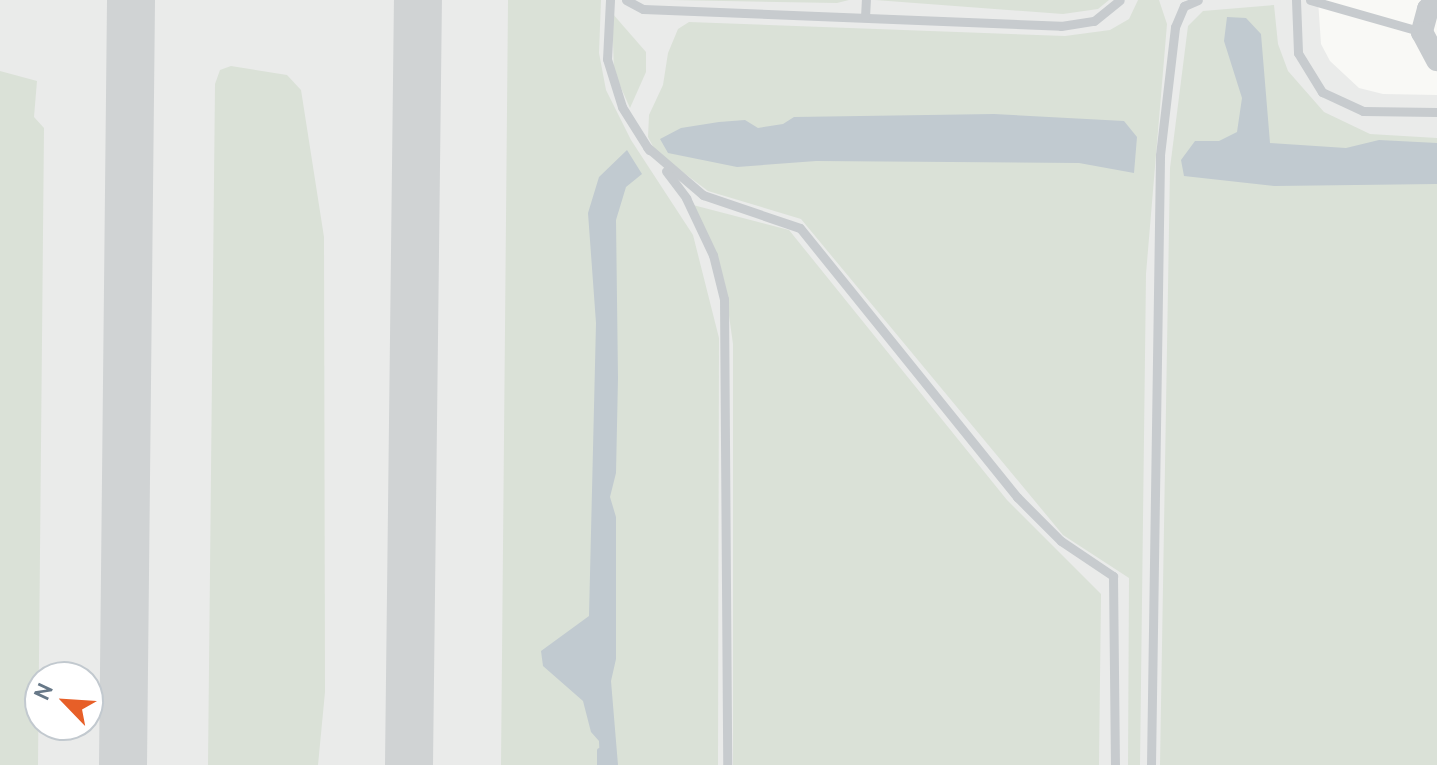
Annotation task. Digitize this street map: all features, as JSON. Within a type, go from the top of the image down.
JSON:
[{"type":"street","points":[[1435,1],[1422,32],[1437,60]]},
{"type":"lane","points":[[610,0],[607,59],[622,107],[647,147],[686,198],[713,255],[724,299],[727,765]]},
{"type":"lane","points":[[626,0],[643,9],[1061,26],[1094,21],[1120,0]]},
{"type":"lane","points":[[865,17],[866,0]]},
{"type":"lane","points":[[1151,765],[1158,209],[1166,86],[1182,3],[1198,0]]},
{"type":"lane","points":[[1296,0],[1298,53],[1322,92],[1363,111],[1437,112]]},
{"type":"lane","points":[[1310,0],[1422,32]]},
{"type":"lane","points":[[647,147],[703,195],[800,228],[1017,497],[1061,541],[1113,576],[1118,591],[1115,765]]},
{"type":"shaded area","points":[[0,0],[1318,0],[1321,44],[1330,61],[1359,88],[1383,94],[1437,95],[1437,765],[0,765]]},
{"type":"shaded area","points":[[508,0],[601,0],[599,53],[606,90],[631,140],[693,235],[719,338],[718,765],[501,765]]},
{"type":"shaded area","points":[[670,0],[849,0],[837,3]]},
{"type":"shaded area","points":[[875,0],[1109,0],[1098,9],[1063,14]]},
{"type":"shaded area","points":[[1138,0],[1159,0],[1167,24],[1146,274],[1140,765],[1128,765],[1129,578],[1063,535],[801,219],[708,191],[656,152],[648,137],[649,115],[663,85],[668,53],[678,29],[689,22],[1065,36],[1110,30],[1129,19]]},
{"type":"shaded area","points":[[1274,5],[1278,44],[1288,71],[1324,112],[1370,134],[1437,138],[1437,765],[1160,765],[1170,168],[1188,26],[1203,11]]},
{"type":"shaded area","points":[[612,13],[646,52],[646,72],[630,108],[614,72]]},
{"type":"shaded area","points":[[1227,17],[1246,18],[1261,34],[1270,143],[1346,148],[1379,140],[1437,143],[1437,184],[1274,186],[1184,176],[1181,160],[1195,141],[1219,141],[1237,132],[1242,98],[1224,41]]},
{"type":"shaded area","points":[[231,66],[287,75],[301,90],[324,237],[325,692],[318,765],[208,765],[215,84],[220,70]]},
{"type":"shaded area","points":[[0,71],[37,81],[34,117],[44,128],[39,661],[24,661],[24,741],[38,741],[38,765],[0,765]]},
{"type":"shaded area","points":[[994,114],[1124,121],[1137,137],[1134,173],[1079,163],[816,161],[737,167],[668,153],[660,139],[681,128],[745,120],[758,128],[783,124],[794,117]]},
{"type":"shaded area","points":[[627,150],[642,174],[626,187],[616,220],[616,473],[610,497],[616,517],[616,659],[611,681],[618,765],[600,765],[599,741],[591,732],[583,701],[543,666],[541,651],[589,616],[596,323],[588,213],[599,177]]},
{"type":"shaded area","points":[[693,205],[789,230],[1007,500],[1101,594],[1099,765],[733,765],[733,344],[724,280]]},
{"type":"waterway","points":[[599,750],[599,765]]},
{"type":"taxiway","points":[[123,765],[131,0]]},
{"type":"taxiway","points":[[409,765],[418,0]]}]
